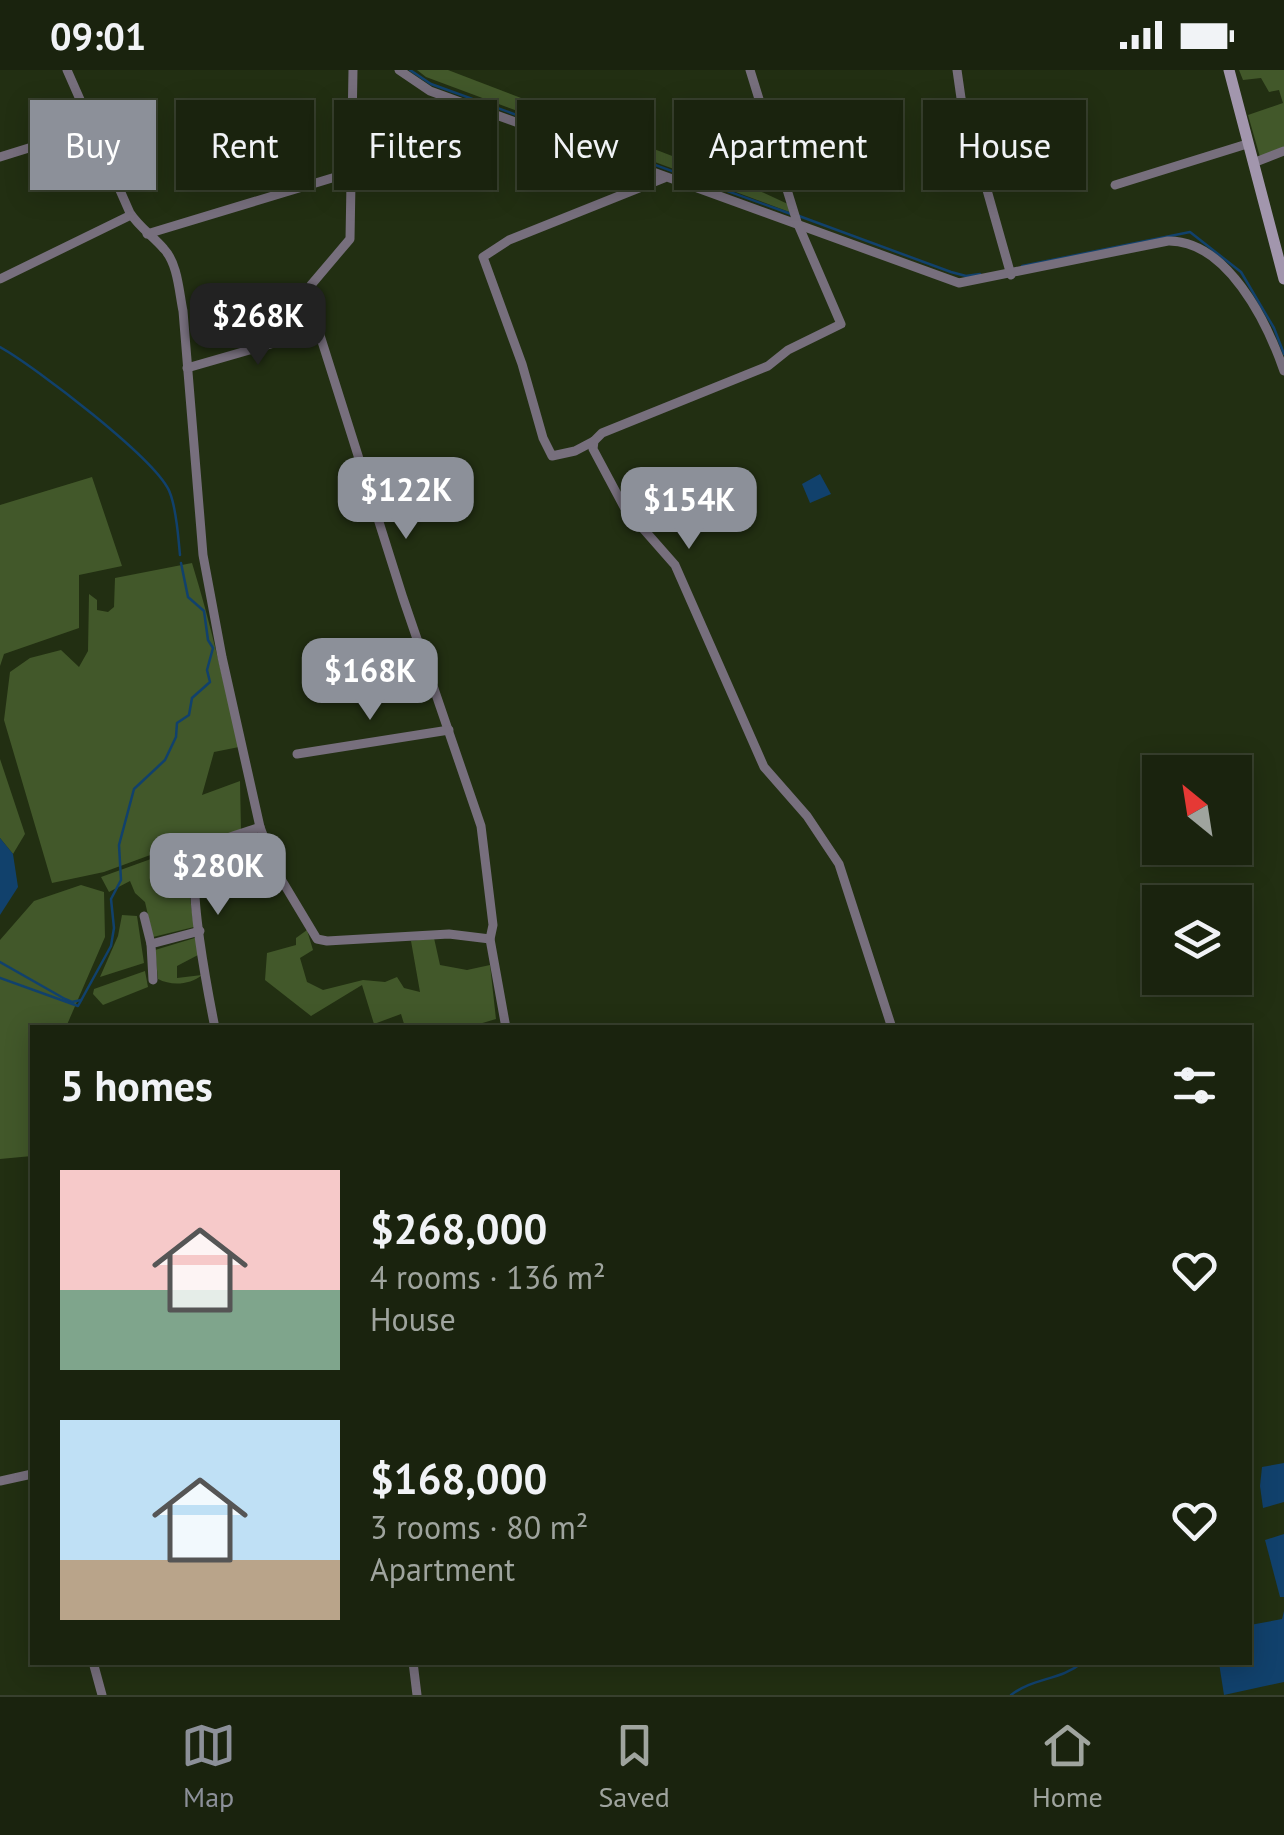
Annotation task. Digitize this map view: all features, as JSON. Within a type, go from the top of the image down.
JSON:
[{"type":"main road","points":[[1229,70],[1284,279]]},
{"type":"street","points":[[67,70],[79,100]]},
{"type":"street","points":[[353,100],[354,70]]},
{"type":"street","points":[[399,70],[430,91],[664,178],[797,217],[959,283],[1186,240],[1226,269],[1248,294],[1284,370]]},
{"type":"street","points":[[664,178],[509,240],[483,257],[552,456],[575,451],[602,433],[768,366],[788,350],[841,324],[797,217],[750,70]]},
{"type":"street","points":[[957,70],[1011,275]]},
{"type":"street","points":[[1114,185],[1247,144]]},
{"type":"street","points":[[0,157],[30,148]]},
{"type":"street","points":[[1253,163],[1284,151]]},
{"type":"street","points":[[148,234],[334,177]]},
{"type":"street","points":[[119,190],[131,214],[165,249],[175,272],[183,312],[202,555],[260,827],[278,874],[317,939],[346,941],[448,934],[490,938]]},
{"type":"street","points":[[351,190],[350,239],[307,294],[481,826],[493,925],[490,938],[505,1025]]},
{"type":"street","points":[[0,278],[131,214]]},
{"type":"street","points":[[187,368],[318,330]]},
{"type":"street","points":[[594,440],[593,449],[624,508],[675,565],[764,767],[807,816],[839,864],[891,1025]]},
{"type":"street","points":[[297,754],[449,730]]},
{"type":"street","points":[[215,1025],[196,901],[199,857],[222,841],[260,827]]},
{"type":"street","points":[[144,916],[152,944],[153,980]]},
{"type":"street","points":[[152,944],[200,931]]},
{"type":"street","points":[[0,1481],[30,1474]]},
{"type":"street","points":[[93,1665],[102,1695]]},
{"type":"street","points":[[413,1665],[417,1695]]},
{"type":"green space","points":[[417,70],[448,70],[526,100],[517,100],[517,111],[497,100],[426,77]]},
{"type":"green space","points":[[1239,70],[1284,70],[1284,147],[1260,157],[1248,115],[1283,103],[1279,90],[1269,92],[1261,78],[1243,80]]},
{"type":"green space","points":[[654,149],[674,157],[674,169],[654,162]]},
{"type":"green space","points":[[730,190],[757,190],[790,205],[792,213]]},
{"type":"green space","points":[[92,477],[122,566],[79,575],[79,628],[4,654],[0,666],[0,505]]},
{"type":"green space","points":[[192,563],[239,747],[214,752],[202,795],[240,781],[241,831],[202,852],[164,850],[104,872],[52,883],[4,720],[10,672],[30,658],[61,650],[79,667],[88,651],[89,594],[97,600],[97,610],[108,612],[114,607],[115,578]]},
{"type":"green space","points":[[0,759],[25,834],[13,854],[0,838]]},
{"type":"green space","points":[[162,855],[190,855],[186,865],[154,877],[162,896],[189,890],[194,927],[153,937],[145,902],[130,881],[109,892],[101,877]]},
{"type":"green space","points":[[81,885],[104,892],[105,937],[67,1025],[30,1025],[30,1156],[0,1159],[0,940],[34,901]]},
{"type":"green space","points":[[122,915],[137,916],[144,963],[100,977],[118,936]]},
{"type":"green space","points":[[307,930],[313,950],[300,958],[307,982],[323,990],[397,977],[404,988],[420,992],[411,941],[434,938],[440,965],[467,970],[490,965],[496,1019],[476,1025],[404,1025],[401,1014],[374,1024],[362,985],[311,1016],[265,980],[267,953],[296,945],[296,938]]},
{"type":"green space","points":[[198,937],[198,955],[177,966],[177,978],[202,975],[180,983],[158,979],[155,950]]},
{"type":"green space","points":[[145,971],[148,987],[103,1005],[93,994],[94,989]]},
{"type":"water","points":[[820,474],[831,494],[810,503],[802,484]]},
{"type":"water","points":[[0,838],[13,854],[18,887],[0,915]]},
{"type":"water","points":[[1284,1463],[1284,1502],[1263,1508],[1262,1467]]},
{"type":"water","points":[[1284,1534],[1284,1597],[1280,1597],[1265,1540]]},
{"type":"water","points":[[1284,1611],[1284,1682],[1224,1695],[1219,1665],[1252,1665],[1252,1625],[1282,1619]]},
{"type":"waterway","points":[[410,70],[431,84],[791,214]]},
{"type":"waterway","points":[[799,216],[951,272],[980,274]]},
{"type":"waterway","points":[[1022,266],[1190,232],[1241,272],[1274,328],[1284,354]]},
{"type":"waterway","points":[[0,347],[93,415],[161,478],[172,500],[180,555]]},
{"type":"waterway","points":[[0,978],[78,1006],[111,946],[111,899],[121,880],[119,845],[134,789],[165,760],[176,737],[177,723],[189,715],[192,698],[210,682],[207,670],[213,648],[204,611],[188,597],[181,563]]},
{"type":"waterway","points":[[0,962],[65,999],[81,1000]]},
{"type":"waterway","points":[[1011,1695],[1078,1665]]}]
